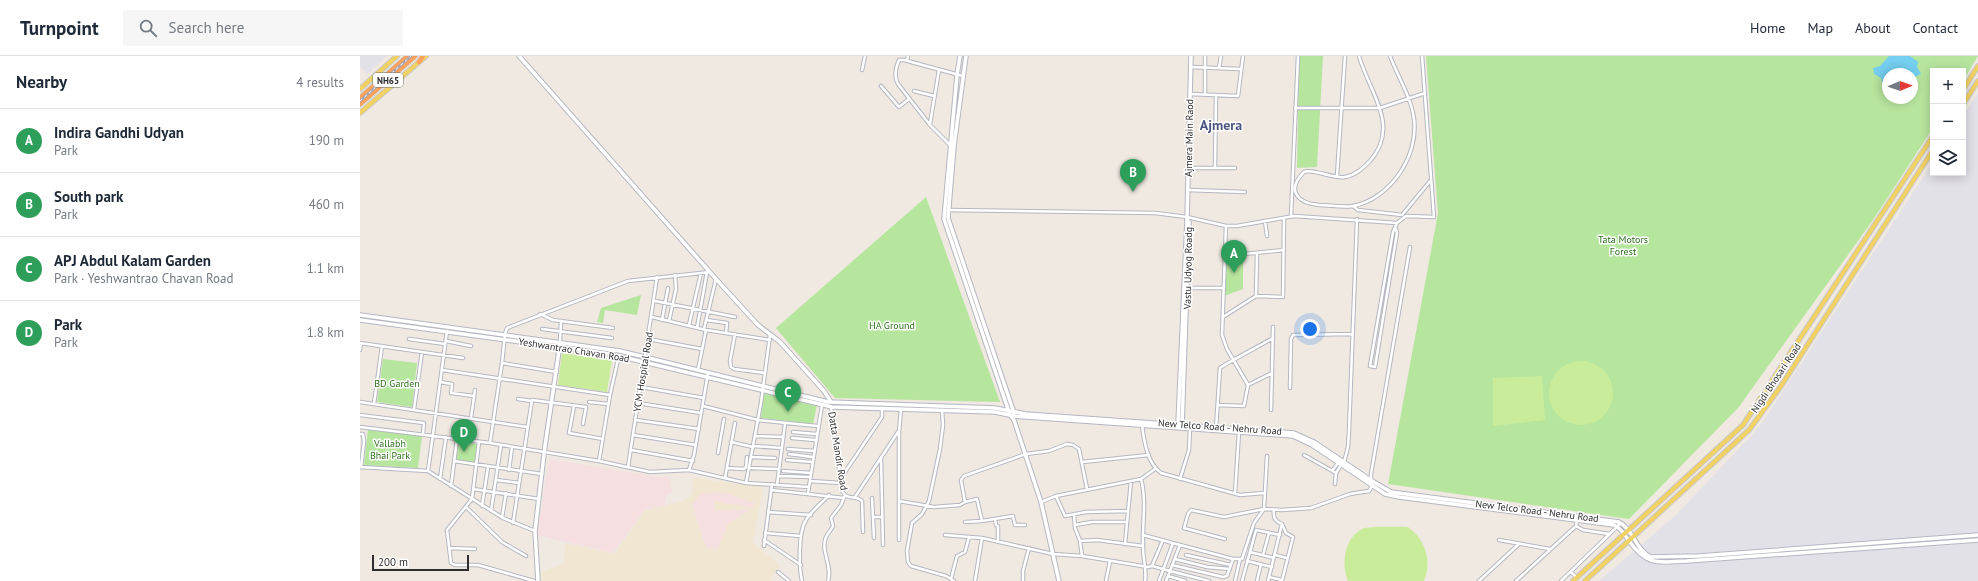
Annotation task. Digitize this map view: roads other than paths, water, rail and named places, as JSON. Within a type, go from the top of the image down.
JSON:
[{"type":"highway","name":"NH65","points":[[360,98],[408,56]]},
{"type":"highway","name":"NH65","points":[[360,104],[415,56]]},
{"type":"highway","points":[[419,62],[424,56]]},
{"type":"main road","points":[[360,89],[397,56]]},
{"type":"main road","points":[[360,114],[419,62]]},
{"type":"main road","points":[[1966,85],[1978,66]]},
{"type":"main road","points":[[1966,99],[1978,81]]},
{"type":"main road","name":"Nigdi Bhosari Road","points":[[1575,579],[1734,434],[1755,410],[1930,140]]},
{"type":"main road","name":"Nigdi Bhosari Road","points":[[1585,581],[1749,430],[1781,386],[1930,155]]},
{"type":"street","points":[[519,56],[709,272],[758,325],[784,347],[824,391],[831,402],[831,407]]},
{"type":"street","points":[[862,70],[865,56]]},
{"type":"street","points":[[907,60],[908,56]]},
{"type":"street","points":[[953,145],[957,74],[960,56]]},
{"type":"street","points":[[966,56],[944,219],[957,262],[1008,410]]},
{"type":"street","name":"Ajmera Main Raod","points":[[1187,218],[1191,56]]},
{"type":"street","points":[[1204,95],[1205,56]]},
{"type":"street","points":[[1220,68],[1221,56]]},
{"type":"street","points":[[1190,94],[1238,96],[1240,69],[1243,56]]},
{"type":"street","points":[[1291,216],[1298,56]]},
{"type":"street","points":[[1337,176],[1345,56]]},
{"type":"street","points":[[1359,56],[1380,108],[1384,128],[1379,150],[1366,166],[1357,173],[1347,176],[1321,174],[1312,170],[1304,172],[1298,180],[1296,195],[1306,204],[1353,206],[1371,199],[1381,193],[1405,164],[1412,147],[1414,129],[1413,113],[1390,56]]},
{"type":"street","points":[[1396,229],[1397,233],[1375,367],[1370,366],[1393,232],[1398,223],[1406,216],[1434,218],[1422,56]]},
{"type":"street","points":[[953,145],[930,124],[909,99],[895,78],[898,60],[907,60],[963,76]]},
{"type":"street","points":[[1190,67],[1240,69]]},
{"type":"street","points":[[930,124],[939,70]]},
{"type":"street","points":[[881,86],[899,107],[909,99]]},
{"type":"street","points":[[914,91],[934,96]]},
{"type":"street","points":[[1295,108],[1380,108],[1425,93]]},
{"type":"street","points":[[1215,168],[1216,95]]},
{"type":"street","points":[[1188,168],[1235,168]]},
{"type":"street","points":[[1353,206],[1358,210],[1402,215],[1431,180]]},
{"type":"street","points":[[1187,190],[1245,192]]},
{"type":"street","points":[[946,210],[1155,213],[1226,226],[1291,216],[1356,219],[1398,223]]},
{"type":"street","points":[[946,210],[961,261],[1041,502],[1059,581]]},
{"type":"street","name":"Vastu Udyog Roadg","points":[[1180,426],[1189,222],[1187,218]]},
{"type":"street","points":[[1223,317],[1256,296],[1283,297],[1284,218]]},
{"type":"street","points":[[1335,484],[1334,472],[1341,464],[1348,447],[1356,219]]},
{"type":"street","points":[[1265,221],[1267,236]]},
{"type":"street","points":[[1218,405],[1244,406],[1248,385],[1223,340],[1223,288],[1226,226]]},
{"type":"street","points":[[1225,539],[1184,528],[1188,514],[1191,510],[1224,517],[1264,509],[1274,510],[1311,508],[1350,494],[1369,491],[1372,486],[1371,474],[1410,247]]},
{"type":"street","points":[[1224,256],[1284,250]]},
{"type":"street","points":[[1390,250],[1394,251]]},
{"type":"street","points":[[1256,296],[1257,253]]},
{"type":"street","points":[[490,443],[502,363],[505,330],[511,325],[628,281],[709,272]]},
{"type":"street","points":[[697,328],[709,272]]},
{"type":"street","points":[[689,326],[701,273]]},
{"type":"street","points":[[669,321],[676,288],[675,276]]},
{"type":"street","name":"YCM Hospital Road","points":[[628,467],[655,301],[657,277]]},
{"type":"street","points":[[1385,277],[1390,278]]},
{"type":"street","points":[[698,371],[706,320],[716,279]]},
{"type":"street","points":[[662,320],[668,288]]},
{"type":"street","points":[[1186,289],[1223,288]]},
{"type":"street","points":[[655,301],[735,318]]},
{"type":"street","points":[[540,314],[549,319],[613,328]]},
{"type":"street","name":"Yeshwantrao Chavan Road","points":[[360,315],[505,334],[560,344],[645,362],[831,407]]},
{"type":"street","points":[[652,317],[705,330],[770,340]]},
{"type":"street","name":"Yeshwantrao Chavan Road","points":[[360,320],[504,339],[620,351],[831,402]]},
{"type":"street","points":[[706,320],[727,323],[726,333]]},
{"type":"street","points":[[538,581],[535,531],[557,372],[561,321]]},
{"type":"street","points":[[428,471],[448,326]]},
{"type":"street","points":[[1271,410],[1273,327]]},
{"type":"street","points":[[542,329],[612,338]]},
{"type":"street","points":[[1376,332],[1381,332]]},
{"type":"street","points":[[735,334],[730,367],[765,374]]},
{"type":"street","points":[[746,483],[750,468],[763,390],[770,334]]},
{"type":"street","points":[[1290,388],[1291,339],[1293,335],[1352,334]]},
{"type":"street","points":[[1216,428],[1220,368],[1223,364],[1234,361],[1273,338]]},
{"type":"street","points":[[409,339],[471,346]]},
{"type":"street","points":[[648,339],[702,349]]},
{"type":"street","points":[[360,350],[360,343],[463,358]]},
{"type":"street","points":[[374,404],[382,346]]},
{"type":"street","points":[[600,461],[608,404],[620,351]]},
{"type":"street","points":[[414,409],[422,352]]},
{"type":"street","points":[[502,363],[557,372]]},
{"type":"street","points":[[442,370],[610,395]]},
{"type":"street","points":[[689,470],[693,461],[708,373]]},
{"type":"street","points":[[1248,385],[1273,373]]},
{"type":"street","points":[[440,382],[452,384],[451,392],[474,396]]},
{"type":"street","points":[[641,386],[704,398]]},
{"type":"street","points":[[471,418],[475,390]]},
{"type":"street","points":[[518,399],[552,402],[586,408],[583,424]]},
{"type":"street","points":[[808,493],[817,426],[823,400]]},
{"type":"street","points":[[513,523],[532,401]]},
{"type":"street","points":[[360,402],[527,427]]},
{"type":"street","points":[[589,402],[608,404]]},
{"type":"street","name":"New Telco Road - Nehru Road","points":[[831,402],[995,408],[1008,410],[1013,416]]},
{"type":"street","points":[[638,403],[701,413]]},
{"type":"street","points":[[899,540],[899,432],[902,405]]},
{"type":"street","points":[[574,406],[569,433],[603,439]]},
{"type":"street","points":[[702,406],[758,420],[785,424],[817,426]]},
{"type":"street","points":[[942,406],[943,425],[940,449],[928,506],[912,523],[907,551],[908,562],[911,566],[946,576],[953,580],[957,556],[965,552],[969,537]]},
{"type":"street","name":"New Telco Road - Nehru Road","points":[[831,407],[995,412],[1013,416],[1239,430],[1282,431],[1314,442],[1341,464],[1372,486],[1390,496],[1506,509]]},
{"type":"street","name":"Datta Mandir Road","points":[[831,407],[840,478],[844,496]]},
{"type":"street","points":[[840,478],[882,416],[882,409]]},
{"type":"street","points":[[360,415],[424,423],[423,434]]},
{"type":"street","points":[[718,453],[724,419]]},
{"type":"street","points":[[636,420],[699,429]]},
{"type":"street","points":[[726,478],[735,423]]},
{"type":"street","points":[[1142,423],[1149,455],[1155,469],[1166,475],[1235,493],[1264,493]]},
{"type":"street","points":[[777,485],[785,424]]},
{"type":"street","name":"New Telco Road - Nehru Road","points":[[1180,426],[1190,428],[1216,428]]},
{"type":"street","points":[[535,531],[502,518],[428,471],[360,467],[364,442],[361,427],[490,443],[657,472],[689,470],[746,483],[809,487]]},
{"type":"street","points":[[1180,479],[1189,450],[1190,428]]},
{"type":"street","points":[[1235,493],[1239,430]]},
{"type":"street","points":[[793,432],[816,434]]},
{"type":"street","points":[[855,497],[899,432]]},
{"type":"street","points":[[633,435],[696,445]]},
{"type":"street","points":[[755,436],[784,437]]},
{"type":"street","points":[[440,479],[446,437]]},
{"type":"street","points":[[792,438],[815,440]]},
{"type":"street","points":[[451,486],[457,439]]},
{"type":"street","points":[[479,442],[472,499],[447,530],[451,561],[453,564],[478,565],[534,581]]},
{"type":"street","points":[[731,442],[753,447],[782,448]]},
{"type":"street","points":[[966,502],[961,482],[964,476],[1026,454],[1048,451],[1070,444],[1079,449],[1088,490]]},
{"type":"street","points":[[491,511],[502,445]]},
{"type":"street","points":[[509,470],[512,447]]},
{"type":"street","points":[[788,449],[814,451]]},
{"type":"street","points":[[631,450],[693,461]]},
{"type":"street","points":[[789,454],[813,457]]},
{"type":"street","points":[[1082,462],[1149,455]]},
{"type":"street","points":[[1304,455],[1334,472]]},
{"type":"street","points":[[1235,581],[1240,559],[1245,553],[1254,523],[1264,509],[1267,456]]},
{"type":"street","points":[[727,468],[744,469],[746,466],[747,457]]},
{"type":"street","points":[[752,457],[775,458]]},
{"type":"street","points":[[881,458],[883,545]]},
{"type":"street","points":[[787,460],[812,462]]},
{"type":"street","points":[[454,461],[476,466],[542,474]]},
{"type":"street","name":"New Telco Road - Nehru Road","points":[[1341,464],[1387,490],[1396,493],[1577,519],[1621,523]]},
{"type":"street","points":[[482,506],[488,467]]},
{"type":"street","points":[[750,468],[779,469]]},
{"type":"street","points":[[1041,502],[1056,496],[1141,479],[1155,469]]},
{"type":"street","points":[[783,471],[811,473]]},
{"type":"street","points":[[778,476],[810,477]]},
{"type":"street","points":[[1141,479],[1144,489],[1142,546],[1144,567],[1146,571],[1145,581]]},
{"type":"street","points":[[496,480],[519,483]]},
{"type":"street","points":[[810,481],[841,483]]},
{"type":"street","points":[[1125,544],[1131,481]]},
{"type":"street","points":[[764,546],[772,484]]},
{"type":"street","points":[[473,489],[539,499]]},
{"type":"street","points":[[771,490],[860,498],[863,503],[863,532]]},
{"type":"street","points":[[502,518],[506,493]]},
{"type":"street","points":[[801,580],[802,527],[829,495]]},
{"type":"street","points":[[828,581],[830,569],[824,544],[827,535],[833,526],[831,518],[844,496]]},
{"type":"street","points":[[1056,496],[1065,516],[1094,511],[1128,511]]},
{"type":"street","points":[[872,498],[874,538]]},
{"type":"street","points":[[899,501],[928,506],[960,505],[977,499],[982,521]]},
{"type":"street","points":[[466,507],[502,542],[526,556]]},
{"type":"street","points":[[1269,577],[1282,580],[1293,537],[1286,533],[1282,524],[1276,521],[1273,516],[1274,510]]},
{"type":"street","points":[[768,512],[811,515]]},
{"type":"street","points":[[1074,514],[1082,556]]},
{"type":"street","points":[[965,522],[1013,516],[1015,525],[1025,525]]},
{"type":"street","points":[[873,517],[882,517]]},
{"type":"street","points":[[995,519],[998,526],[998,541]]},
{"type":"street","points":[[1516,581],[1576,526],[1577,519]]},
{"type":"street","name":"New Telco Road - Nehru Road","points":[[1577,519],[1617,527]]},
{"type":"street","points":[[1075,525],[1092,522],[1127,522]]},
{"type":"street","points":[[1561,581],[1621,523],[1646,554],[1651,557],[1978,535]]},
{"type":"street","points":[[1268,581],[1282,524]]},
{"type":"street","points":[[1576,526],[1583,530],[1609,534]]},
{"type":"street","points":[[1617,527],[1645,559],[1667,562],[1978,540]]},
{"type":"street","points":[[1242,581],[1256,530],[1280,535]]},
{"type":"street","points":[[765,533],[801,536]]},
{"type":"street","points":[[1263,555],[1269,533]]},
{"type":"street","points":[[945,535],[982,538],[1053,554],[1082,556],[1144,567],[1152,566],[1209,581]]},
{"type":"street","points":[[1143,535],[1233,559],[1240,559]]},
{"type":"street","points":[[975,581],[982,538]]},
{"type":"street","points":[[764,540],[801,565]]},
{"type":"street","points":[[1080,541],[1097,540],[1142,546]]},
{"type":"street","points":[[1152,566],[1163,540]]},
{"type":"street","points":[[1499,540],[1551,549]]},
{"type":"street","points":[[1159,581],[1162,569],[1173,543]]},
{"type":"street","points":[[1479,581],[1520,544]]},
{"type":"street","points":[[1166,581],[1180,545]]},
{"type":"street","points":[[449,548],[475,549]]},
{"type":"street","points":[[1022,581],[1029,548]]},
{"type":"street","points":[[1250,552],[1288,558]]},
{"type":"street","points":[[1186,555],[1231,565]]},
{"type":"street","points":[[1175,559],[1207,567],[1230,569]]},
{"type":"street","points":[[1172,565],[1223,578],[1227,576],[1233,559]]},
{"type":"street","points":[[1106,581],[1110,561]]},
{"type":"street","points":[[1247,561],[1272,567]]},
{"type":"street","points":[[1257,581],[1261,564]]},
{"type":"street","points":[[778,572],[789,581]]},
{"type":"street","points":[[1571,572],[1575,579]]},
{"type":"street","points":[[1168,576],[1183,581]]},
{"type":"water","points":[[1889,56],[1910,56],[1918,62],[1918,68],[1882,68],[1882,82],[1881,78],[1874,74],[1873,68],[1880,66]]},
{"type":"railway","points":[[360,101],[411,56]]},
{"type":"place","name":"South park","points":[[1133,192]]},
{"type":"place","name":"Indira Gandhi Udyan","points":[[1234,273]]},
{"type":"place","name":"APJ Abdul Kalam Garden","points":[[788,412]]},
{"type":"place","name":"Park","points":[[464,452]]},
{"type":"district","name":"Ajmera","points":[[1221,125]]},
{"type":"park label","name":"Tata Motors Forest","points":[[1623,244]]},
{"type":"park label","name":"HA Ground","points":[[892,325]]},
{"type":"park label","name":"BD Garden","points":[[397,383]]},
{"type":"park label","name":"Vallabh Bhai Park","points":[[390,448]]}]
